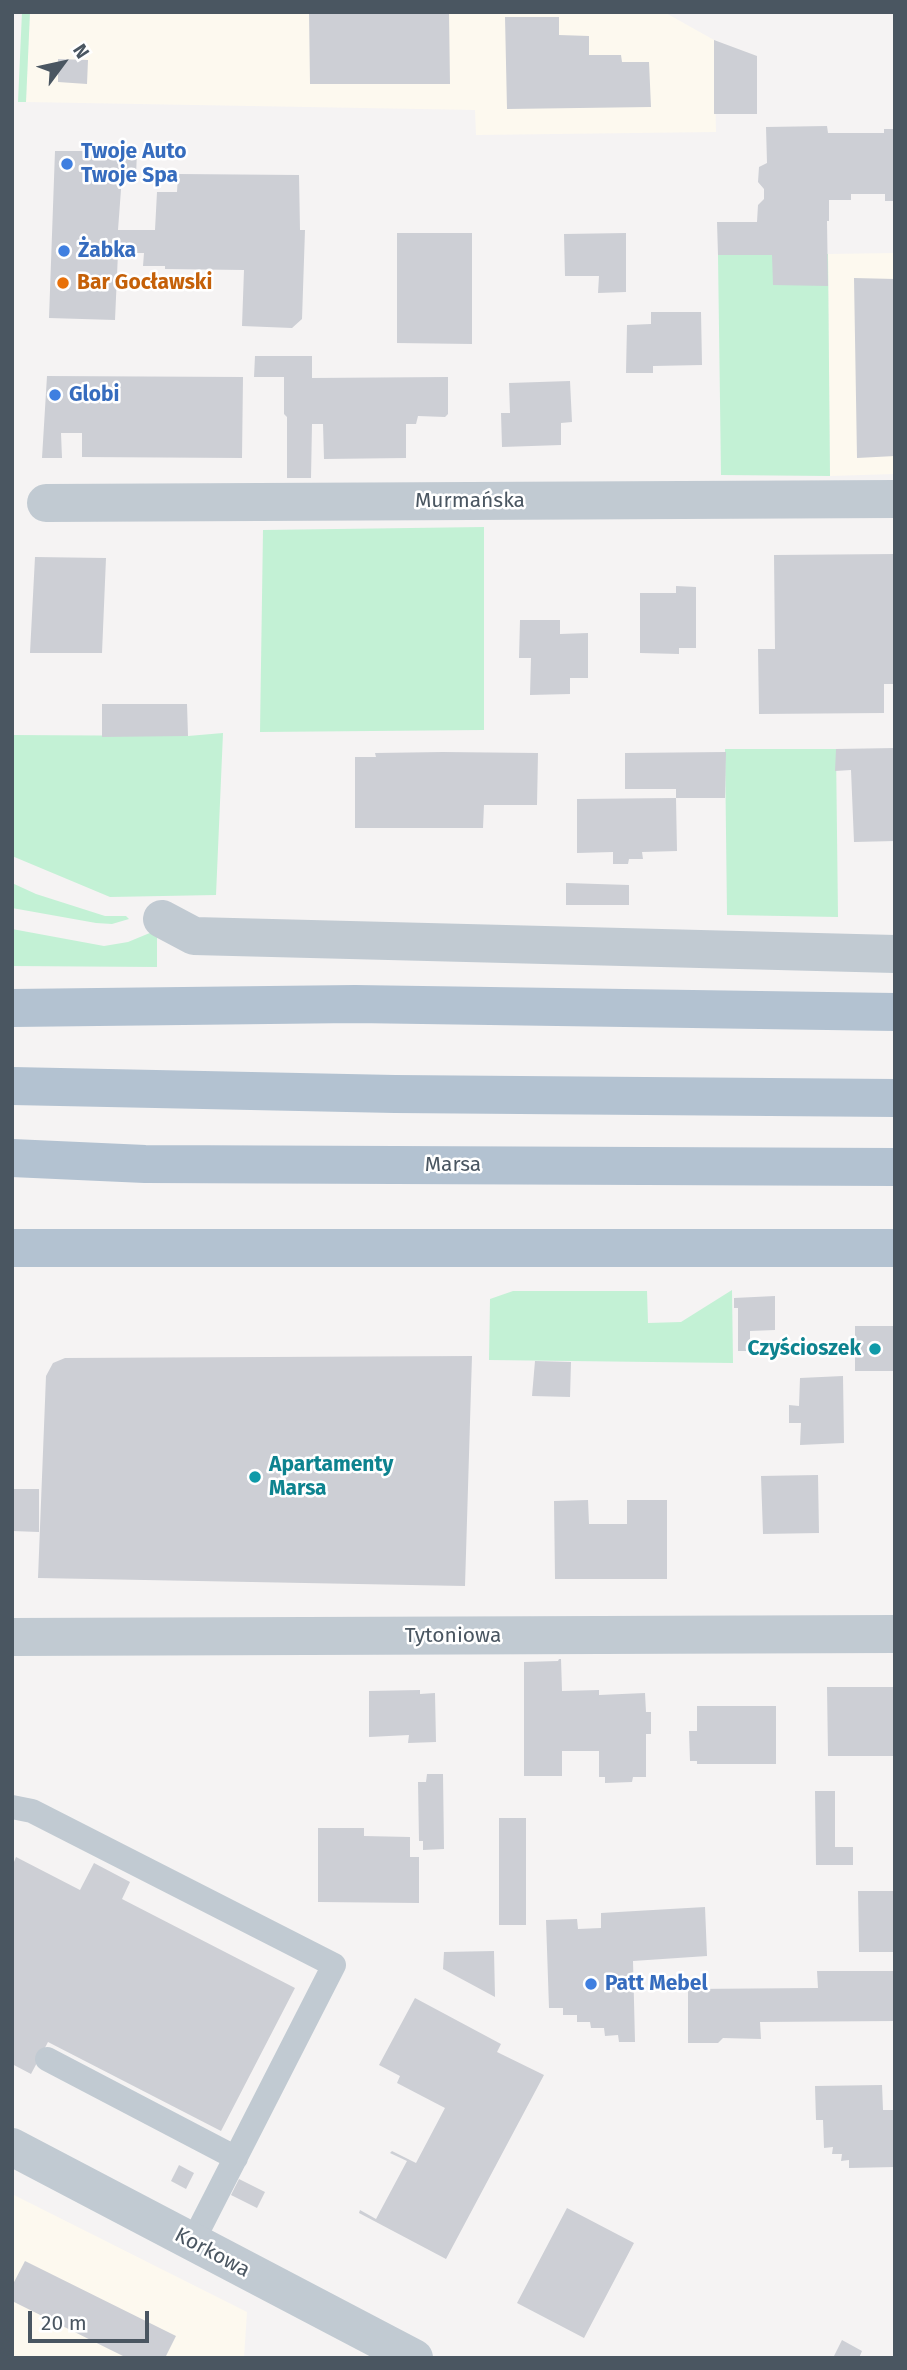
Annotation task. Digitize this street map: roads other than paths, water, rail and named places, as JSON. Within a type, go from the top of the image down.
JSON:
[{"type":"main road","points":[[12,1009],[355,1004],[895,1012]]},
{"type":"main road","points":[[12,1086],[382,1094],[895,1098]]},
{"type":"main road","name":"Marsa","points":[[12,1158],[157,1164],[895,1167]]},
{"type":"main road","points":[[838,1167],[895,1178]]},
{"type":"main road","points":[[12,1248],[895,1248]]},
{"type":"street","name":"Murmańska","points":[[46,503],[895,499]]},
{"type":"street","points":[[162,919],[194,936],[895,954]]},
{"type":"street","name":"Tytoniowa","points":[[12,1637],[895,1634]]},
{"type":"street","name":"Korkowa","points":[[12,2147],[414,2358]]},
{"type":"lane","points":[[12,1807],[32,1811],[334,1965],[192,2243]]},
{"type":"lane","points":[[47,2059],[236,2158]]},
{"type":"place","name":"Twoje Auto Twoje Spa","points":[[67,164]]},
{"type":"place","name":"Żabka","points":[[64,251]]},
{"type":"place","name":"Bar Gocławski","points":[[63,283]]},
{"type":"place","name":"Globi","points":[[55,395]]},
{"type":"place","name":"Czyścioszek","points":[[875,1349]]},
{"type":"place","name":"Apartamenty Marsa","points":[[255,1477]]},
{"type":"place","name":"Patt Mebel","points":[[591,1984]]}]
